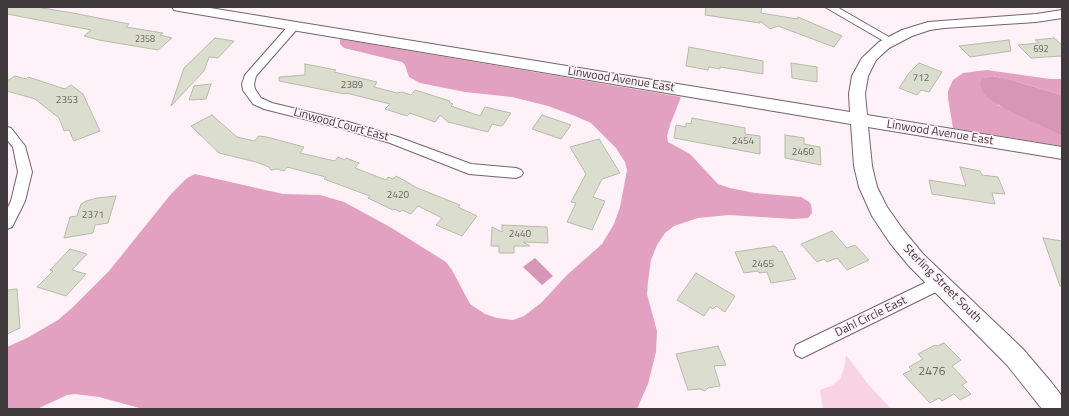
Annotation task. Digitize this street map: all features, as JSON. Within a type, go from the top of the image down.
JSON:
[{"type":"street","name":"Linwood Avenue East","points":[[180,7],[1062,153]]},
{"type":"street","points":[[830,7],[891,40]]},
{"type":"street","name":"Sterling Street South","points":[[1057,409],[1044,390],[1015,357],[916,260],[897,237],[879,211],[863,166],[857,94],[860,76],[871,56],[891,40],[917,30],[944,24],[1062,14]]},
{"type":"street","name":"Linwood Court East","points":[[294,26],[251,75],[248,84],[249,90],[257,101],[268,106],[313,116],[376,134],[469,169],[482,172],[516,173]]},
{"type":"street","points":[[7,131],[19,146],[25,172],[18,201],[7,223]]},
{"type":"street","name":"Dahl Circle East","points":[[802,350],[939,283]]},
{"type":"shaded area","points":[[340,39],[681,97],[670,125],[667,136],[668,142],[690,154],[718,184],[755,193],[801,197],[811,204],[812,213],[808,218],[793,219],[729,215],[698,218],[674,226],[665,233],[657,245],[651,260],[647,294],[657,331],[656,352],[648,384],[637,409],[143,409],[99,397],[75,394],[67,395],[37,409],[7,409],[7,347],[27,338],[58,320],[72,308],[109,271],[171,194],[187,178],[195,174],[283,194],[320,195],[344,202],[390,227],[446,262],[452,270],[470,304],[485,314],[497,318],[513,320],[524,316],[541,303],[567,275],[602,244],[614,224],[620,207],[627,170],[625,162],[616,148],[591,123],[548,106],[512,97],[465,92],[420,83],[409,77],[405,65],[402,62],[344,48],[340,44]]},
{"type":"shaded area","points":[[987,70],[1050,79],[1062,79],[1062,95],[1008,79],[992,76],[984,78],[998,105],[1062,136],[1062,146],[953,128],[948,91],[953,80],[963,73]]},
{"type":"shaded area","points":[[992,76],[1008,79],[1062,95],[1062,136],[1005,109],[988,98],[982,91],[980,82],[984,78]]},
{"type":"shaded area","points":[[535,258],[553,276],[542,285],[523,267]]},
{"type":"shaded area","points":[[846,355],[868,384],[891,409],[823,409],[820,390],[831,386],[840,379],[844,368]]},
{"type":"building","points":[[7,7],[36,7],[73,13],[129,24],[126,27],[163,33],[160,35],[172,38],[158,50],[99,40],[84,36],[91,30],[7,14]]},
{"type":"building","points":[[706,7],[762,7],[761,13],[797,19],[798,17],[842,36],[834,47],[778,26],[770,29],[760,21],[760,23],[705,15]]},
{"type":"building","points":[[215,38],[234,41],[218,58],[209,57],[204,71],[171,106],[184,68]]},
{"type":"building","points":[[1054,38],[1062,45],[1062,56],[1031,58],[1018,45],[1039,43],[1035,40]]},
{"type":"building","points":[[1009,40],[1011,51],[970,57],[959,46]]},
{"type":"building","points":[[689,47],[763,61],[763,74],[720,67],[720,69],[709,67],[708,70],[686,66]]},
{"type":"building","points":[[791,63],[817,67],[817,82],[792,78]]},
{"type":"building","points":[[919,63],[942,72],[929,92],[921,90],[917,95],[899,88],[909,73]]},
{"type":"building","points":[[305,64],[336,70],[334,72],[377,82],[374,87],[397,93],[402,92],[411,95],[415,90],[450,101],[449,102],[453,104],[451,106],[480,116],[485,107],[511,113],[503,125],[492,124],[488,132],[448,122],[440,115],[435,122],[410,113],[407,116],[385,109],[390,104],[346,93],[279,81],[279,77],[305,75]]},
{"type":"building","points":[[15,76],[26,79],[28,77],[65,89],[71,85],[83,94],[100,131],[74,141],[69,130],[64,131],[59,118],[35,99],[7,91],[7,81]]},
{"type":"building","points":[[211,84],[206,99],[189,100],[194,86]]},
{"type":"building","points":[[212,115],[237,137],[254,141],[259,136],[267,137],[304,147],[300,153],[335,161],[338,157],[345,160],[346,158],[359,163],[355,168],[386,180],[388,177],[393,179],[396,176],[415,187],[460,205],[458,207],[477,216],[462,236],[436,225],[442,218],[418,206],[411,214],[402,210],[400,212],[368,198],[370,196],[324,179],[326,177],[287,167],[284,171],[277,169],[271,170],[269,167],[256,162],[219,153],[191,126]]},
{"type":"building","points":[[542,115],[571,125],[561,139],[532,129]]},
{"type":"building","points":[[692,118],[745,128],[745,134],[760,136],[760,154],[674,138],[676,125],[686,127],[686,123],[691,124]]},
{"type":"building","points":[[785,135],[804,138],[804,144],[820,147],[821,165],[785,158]]},
{"type":"building","points":[[599,139],[620,173],[602,179],[593,197],[605,201],[592,230],[567,222],[576,203],[571,202],[586,174],[570,147]]},
{"type":"building","points":[[960,167],[980,171],[982,175],[998,177],[1005,194],[992,193],[995,204],[932,194],[929,180],[966,186]]},
{"type":"building","points":[[116,196],[108,223],[95,225],[93,233],[64,238],[70,217],[77,216],[81,204],[97,198]]},
{"type":"building","points":[[502,225],[547,227],[548,243],[523,242],[530,246],[514,246],[514,253],[499,253],[499,246],[491,246],[492,227],[502,232]]},
{"type":"building","points":[[832,231],[847,248],[855,245],[869,260],[847,270],[837,258],[827,262],[824,259],[817,262],[801,244]]},
{"type":"building","points":[[1043,238],[1062,241],[1062,286],[1060,286]]},
{"type":"building","points":[[774,246],[779,252],[782,251],[796,279],[771,283],[767,272],[759,273],[758,271],[744,273],[735,252]]},
{"type":"building","points":[[70,249],[87,254],[72,270],[86,274],[66,296],[37,287],[53,271],[50,270]]},
{"type":"building","points":[[696,273],[735,296],[725,312],[716,306],[713,309],[710,307],[704,316],[677,300]]},
{"type":"building","points":[[17,289],[20,328],[7,334],[7,290]]},
{"type":"building","points":[[944,343],[961,360],[952,366],[967,382],[962,385],[971,394],[960,400],[954,394],[942,401],[939,398],[930,403],[903,374],[912,370],[909,367],[923,359],[918,354],[935,345],[937,346]]},
{"type":"building","points":[[718,346],[726,365],[714,366],[720,386],[708,388],[705,391],[700,389],[688,390],[676,354]]}]
